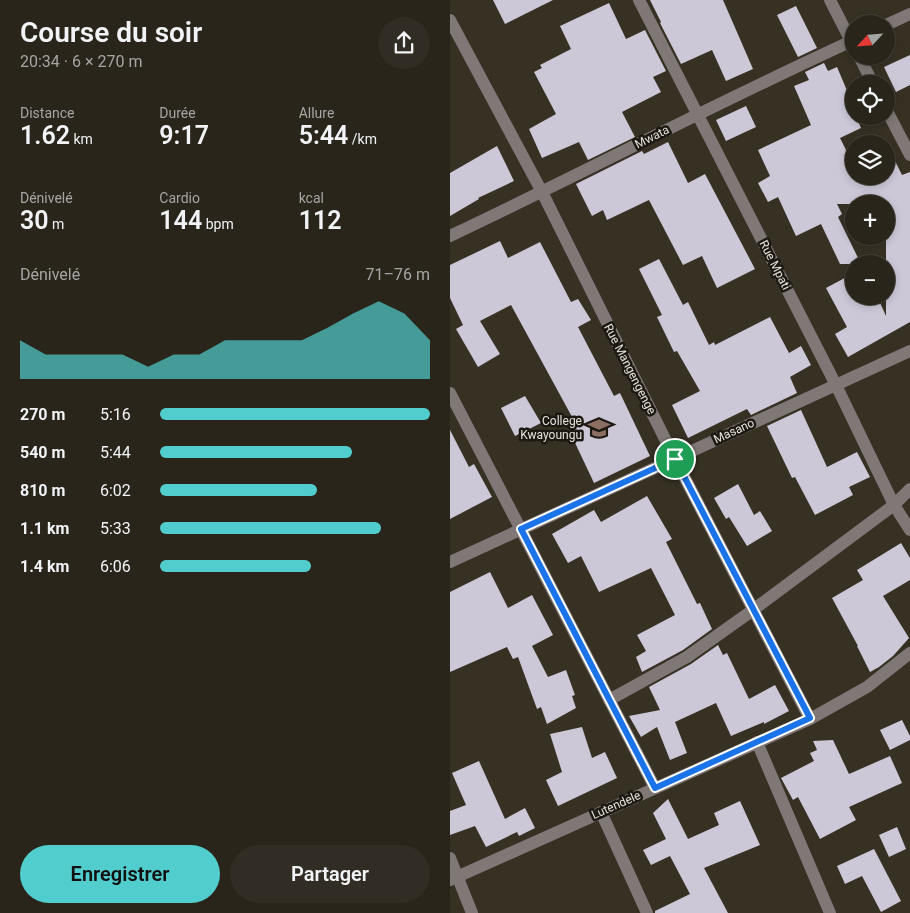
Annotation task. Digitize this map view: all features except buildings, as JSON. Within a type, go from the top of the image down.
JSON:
[{"type":"street","name":"Rue Mpati","points":[[639,0],[836,385],[894,505],[910,530]]},
{"type":"street","points":[[830,0],[845,27]]},
{"type":"street","points":[[895,21],[910,14]]},
{"type":"street","name":"Rue Mangengenge","points":[[450,20],[542,192],[675,459],[810,718]]},
{"type":"street","name":"Mwata","points":[[450,236],[697,115],[845,46]]},
{"type":"street","points":[[894,125],[910,155]]},
{"type":"street","name":"Masano","points":[[450,562],[910,351]]},
{"type":"street","points":[[450,393],[655,788]]},
{"type":"street","points":[[609,700],[688,657],[894,505],[910,490]]},
{"type":"street","name":"Lutendele","points":[[453,878],[810,718],[866,687],[910,653]]},
{"type":"street","points":[[757,742],[830,913]]},
{"type":"street","points":[[601,812],[647,913]]},
{"type":"street","points":[[450,858],[453,878],[472,913]]},
{"type":"place","name":"College Kwayoungu","points":[[599,428]]},
{"type":"route","points":[[675,459],[810,718],[655,788],[521,529],[675,459]]}]
